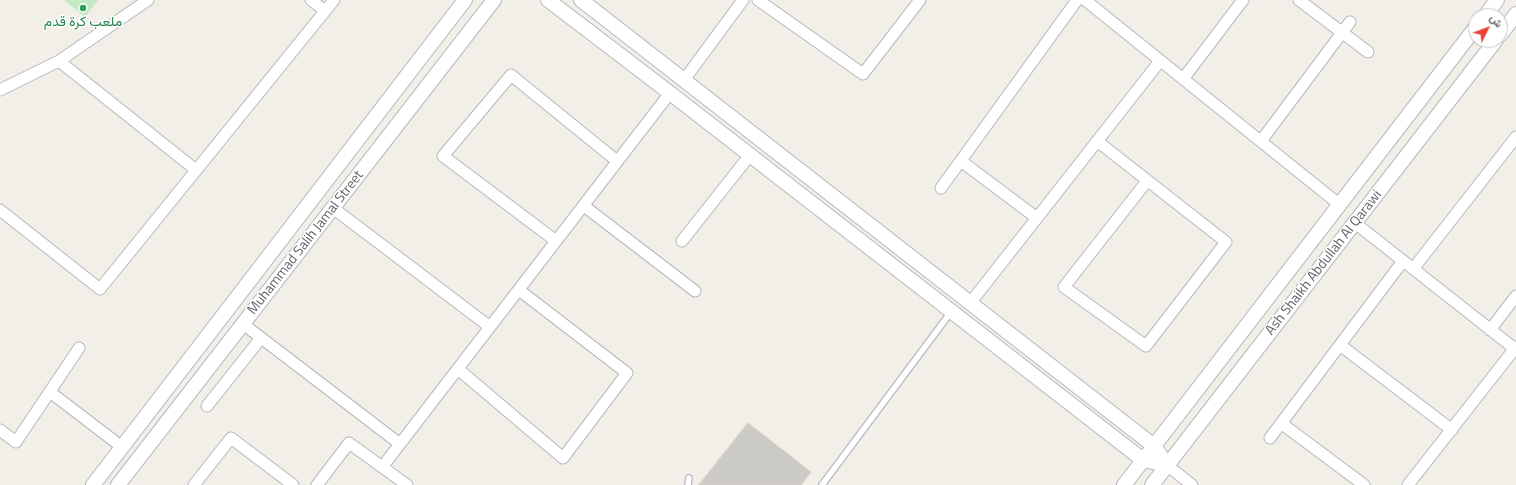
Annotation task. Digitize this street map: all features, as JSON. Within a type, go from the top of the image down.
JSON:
[{"type":"street","points":[[0,90],[59,61],[148,0]]},
{"type":"street","points":[[311,0],[325,10]]},
{"type":"street","points":[[0,210],[100,289],[334,0]]},
{"type":"street","name":"Muhammad Salih Jamal Street","points":[[93,485],[464,0]]},
{"type":"street","name":"Muhammad Salih Jamal Street","points":[[118,485],[494,0]]},
{"type":"street","points":[[548,0],[1143,460],[1167,465]]},
{"type":"street","points":[[581,0],[971,302],[1154,446],[1167,465],[1192,485]]},
{"type":"street","points":[[684,80],[743,0]]},
{"type":"street","points":[[758,0],[863,74],[920,0]]},
{"type":"street","points":[[941,188],[1077,0]]},
{"type":"street","points":[[1085,0],[1340,205]]},
{"type":"street","points":[[1183,79],[1244,0]]},
{"type":"street","points":[[1299,0],[1368,52]]},
{"type":"street","points":[[1508,24],[1516,14]]},
{"type":"street","points":[[1261,141],[1350,22]]},
{"type":"street","points":[[1124,485],[1468,37]]},
{"type":"street","name":"Ash Shaikh Abdullah Al Qarawi","points":[[1152,485],[1490,48]]},
{"type":"street","points":[[59,61],[196,170]]},
{"type":"street","points":[[971,302],[1160,61]]},
{"type":"street","points":[[556,241],[443,156],[511,75],[617,161]]},
{"type":"street","points":[[383,466],[670,93]]},
{"type":"street","points":[[1413,268],[1516,138]]},
{"type":"street","points":[[1098,141],[1226,242],[1146,346],[1064,287],[1148,181]]},
{"type":"street","points":[[682,241],[750,156]]},
{"type":"street","points":[[961,161],[1037,218]]},
{"type":"street","points":[[584,206],[695,291]]},
{"type":"street","points":[[333,208],[490,328]]},
{"type":"street","points":[[1355,223],[1490,330],[1515,348],[1408,485]]},
{"type":"street","points":[[1270,438],[1403,261]]},
{"type":"street","points":[[458,369],[562,458],[627,373],[519,290]]},
{"type":"street","points":[[1490,330],[1514,301]]},
{"type":"street","points":[[243,324],[400,444]]},
{"type":"street","points":[[207,406],[261,338]]},
{"type":"street","points":[[1340,344],[1452,430]]},
{"type":"street","points":[[0,430],[16,442],[79,348]]},
{"type":"street","points":[[50,392],[122,447]]},
{"type":"street","points":[[1281,422],[1364,485]]},
{"type":"street","points":[[194,485],[231,438],[293,485]]},
{"type":"street","points":[[317,485],[349,443],[383,466],[404,484]]},
{"type":"lane","points":[[822,485],[951,311]]},
{"type":"lane","points":[[688,485],[689,478]]},
{"type":"green space","name":"ملعب كرة قدم","points":[[64,0],[98,0],[85,17]]},
{"type":"building","points":[[748,423],[811,472],[801,485],[699,485]]},
{"type":"place","name":"ملعب كرة قدم","points":[[83,8]]}]
